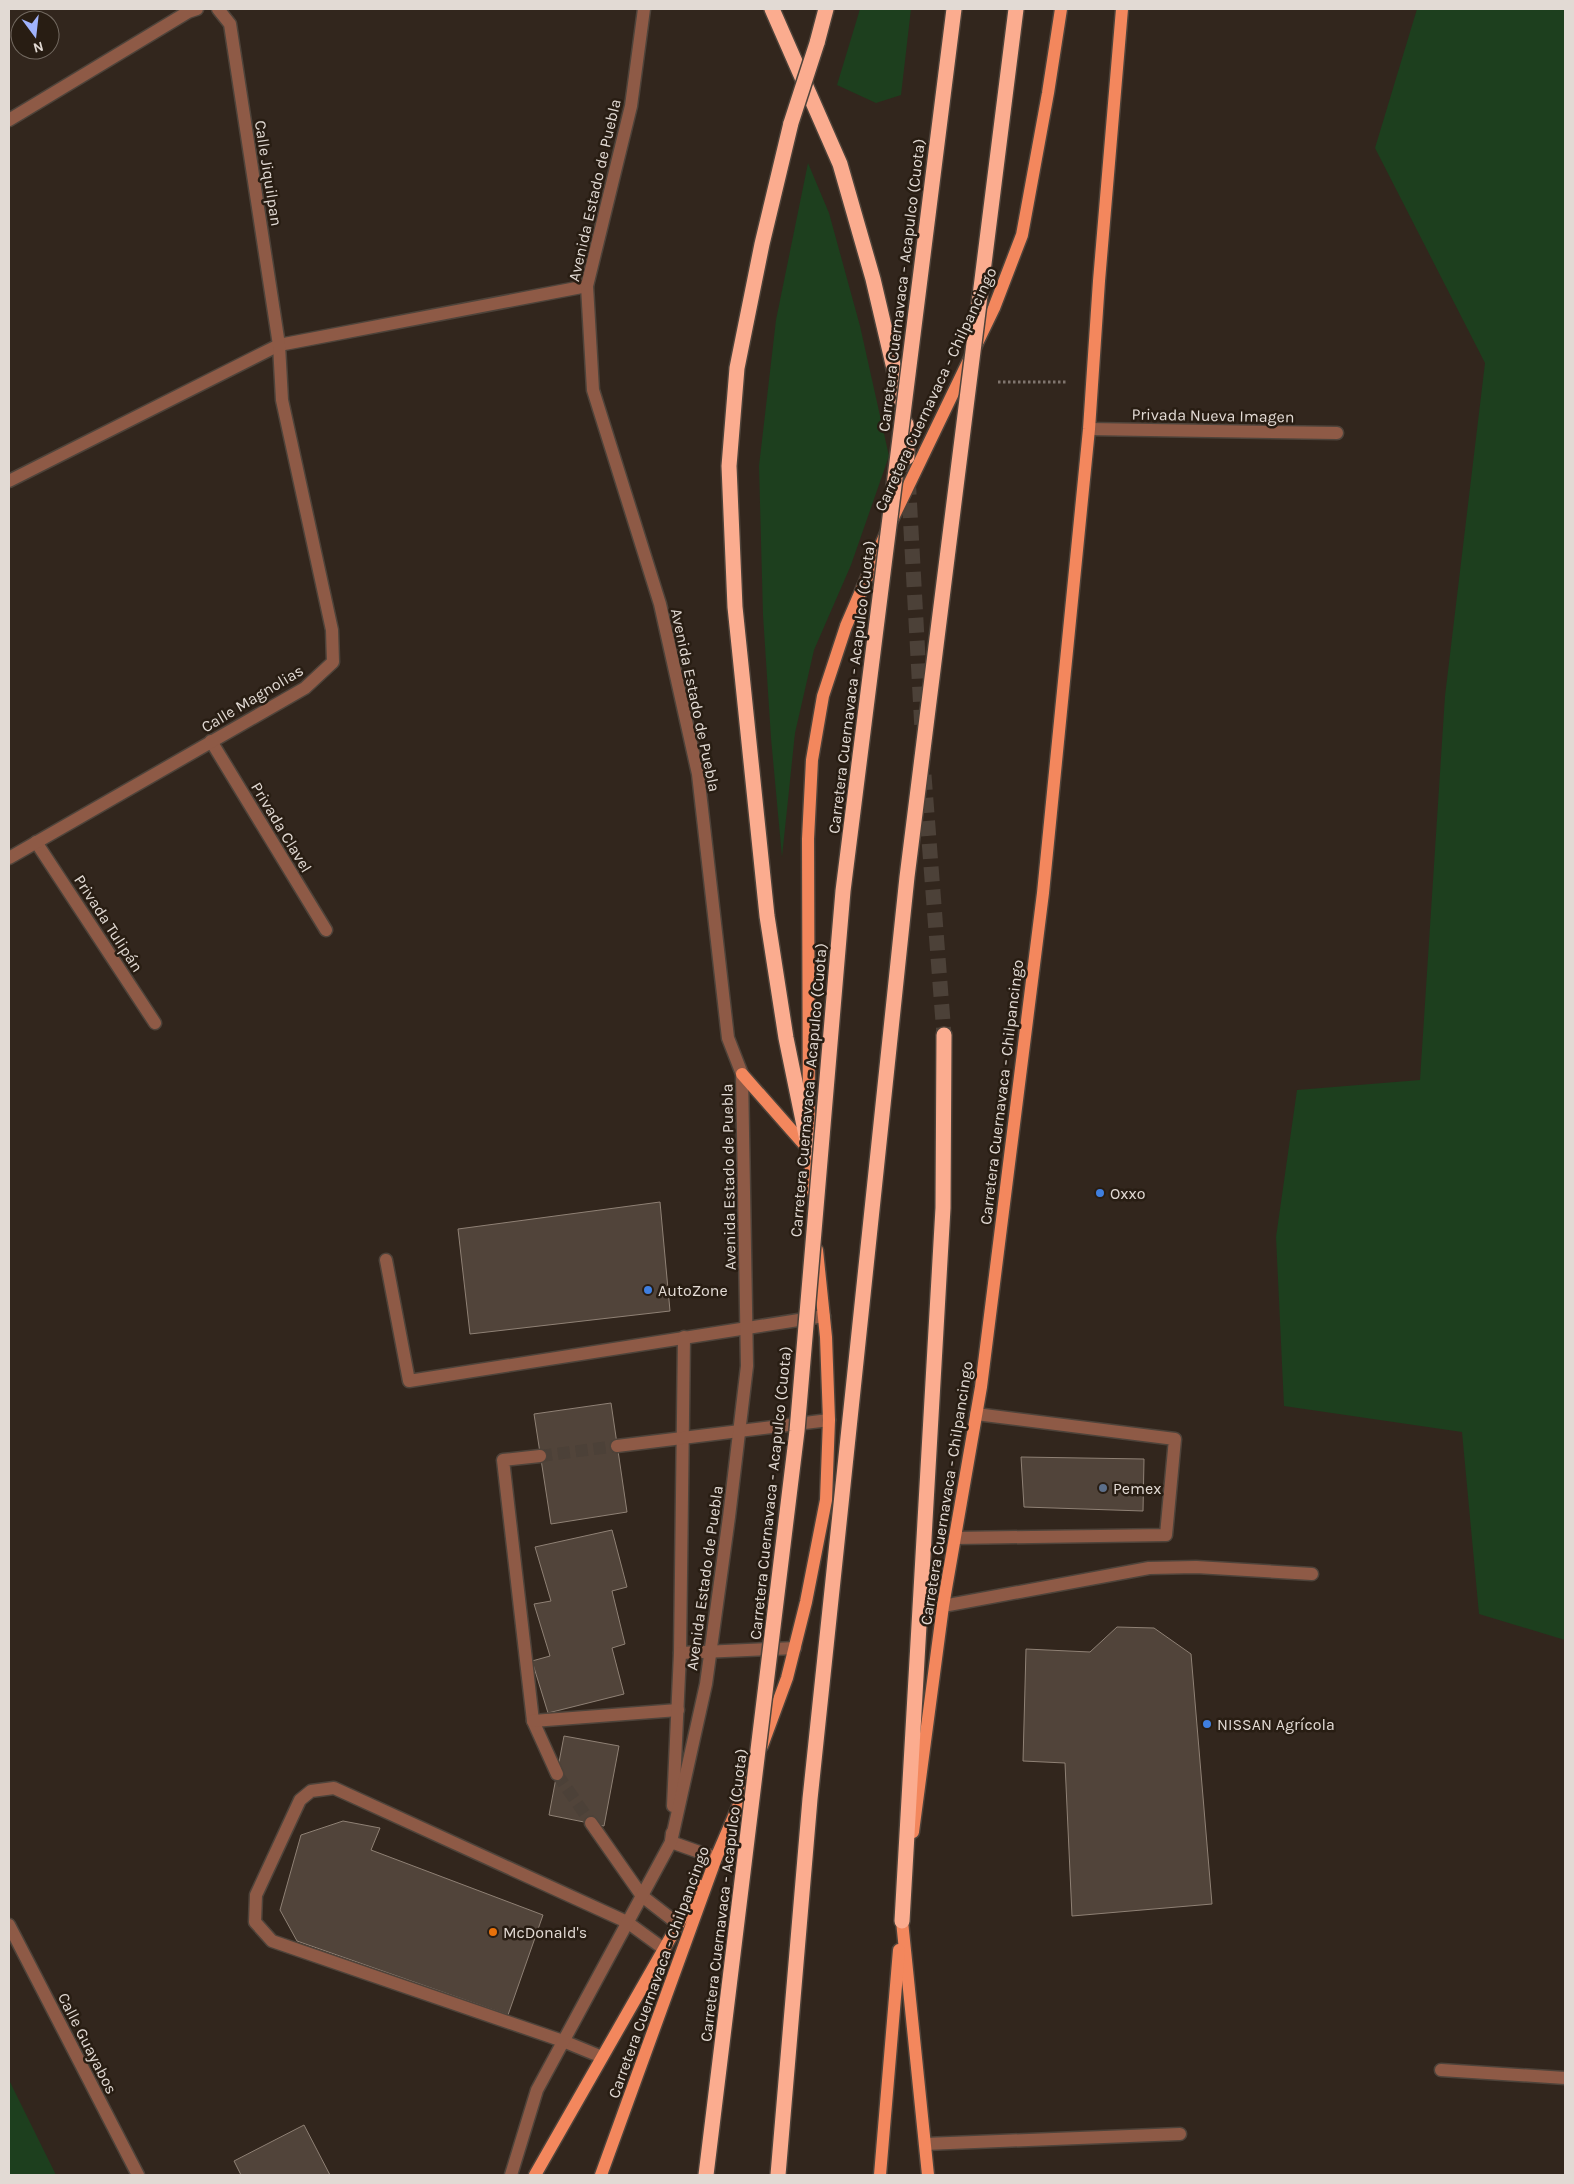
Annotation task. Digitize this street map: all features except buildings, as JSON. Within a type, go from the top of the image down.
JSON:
[{"type":"highway","points":[[772,9],[840,164],[873,280],[905,416]]},
{"type":"highway","points":[[809,1150],[786,1038],[766,916],[736,607],[729,466],[737,368],[762,244],[791,124],[826,9]]},
{"type":"highway","name":"Carretera Cuernavaca - Acapulco (Cuota)","points":[[706,2175],[796,1431],[843,890],[954,9]]},
{"type":"highway","points":[[907,457],[905,416],[938,138],[962,9]]},
{"type":"highway","points":[[778,2175],[810,1798],[906,887],[1016,9]]},
{"type":"highway","points":[[902,1920],[943,1208],[944,1035]]},
{"type":"main road","name":"Carretera Cuernavaca - Chilpancingo","points":[[601,2175],[716,1858],[753,1771],[787,1678],[826,1500],[829,1420],[824,1316],[809,1150],[808,839],[812,760],[823,696],[846,626],[890,524],[994,308],[1022,235],[1061,9]]},
{"type":"main road","name":"Carretera Cuernavaca - Chilpancingo","points":[[928,2175],[902,1920],[943,1606],[976,1414],[1043,893],[1089,429],[1099,281],[1122,9]]},
{"type":"main road","points":[[742,1074],[809,1150]]},
{"type":"main road","points":[[535,2175],[716,1858]]},
{"type":"main road","points":[[880,2175],[902,1920]]},
{"type":"street","points":[[9,120],[188,12],[197,9]]},
{"type":"street","name":"Calle Jiquilpan","points":[[218,9],[230,24],[279,345]]},
{"type":"street","name":"Avenida Estado de Puebla","points":[[512,2175],[537,2090],[671,1842],[706,1684],[748,1366],[742,1074],[728,1038],[698,774],[660,604],[593,390],[588,286],[631,106],[644,9]]},
{"type":"street","points":[[9,481],[279,345],[588,286]]},
{"type":"street","name":"Calle Magnolias","points":[[9,858],[305,688],[333,662],[332,630],[282,400],[279,345]]},
{"type":"street","name":"Privada Nueva Imagen","points":[[1089,429],[1337,433]]},
{"type":"street","name":"Privada Clavel","points":[[211,741],[326,930]]},
{"type":"street","name":"Privada Tulipán","points":[[36,842],[155,1023]]},
{"type":"street","points":[[386,1260],[409,1381],[824,1316]]},
{"type":"street","points":[[684,1337],[680,1653],[671,1842],[716,1858]]},
{"type":"street","points":[[955,1538],[1166,1535],[1175,1439],[976,1414]]},
{"type":"street","points":[[617,1446],[829,1420]]},
{"type":"street","points":[[540,1456],[503,1460],[533,1721],[557,1774]]},
{"type":"street","points":[[943,1606],[1149,1568],[1196,1567],[1312,1574]]},
{"type":"street","points":[[680,1653],[795,1648]]},
{"type":"street","points":[[533,1721],[678,1710]]},
{"type":"street","points":[[602,2057],[563,2041],[272,1941],[255,1922],[256,1895],[300,1800],[311,1791],[334,1788],[627,1922],[664,1949]]},
{"type":"street","points":[[592,1823],[642,1896],[678,1924]]},
{"type":"street","name":"Calle Guayabos","points":[[9,1925],[138,2175]]},
{"type":"street","points":[[1441,2070],[1565,2078]]},
{"type":"street","points":[[925,2144],[1180,2134]]},
{"type":"path","points":[[958,382],[1092,382]]},
{"type":"green space","points":[[860,9],[911,9],[901,95],[876,103],[837,85]]},
{"type":"green space","points":[[1417,9],[1565,9],[1565,1640],[1479,1614],[1462,1432],[1284,1406],[1276,1237],[1297,1090],[1420,1080],[1445,696],[1485,363],[1375,148]]},
{"type":"green space","points":[[808,163],[829,213],[860,326],[889,456],[851,565],[814,650],[795,733],[782,857],[771,738],[763,615],[759,466],[776,320]]},
{"type":"green space","points":[[9,2080],[56,2175],[9,2175]]},
{"type":"tunnel","points":[[907,457],[922,730]]},
{"type":"tunnel","points":[[924,775],[944,1035]]},
{"type":"tunnel","points":[[540,1456],[617,1446]]},
{"type":"tunnel","points":[[557,1774],[591,1823]]},
{"type":"place","name":"Oxxo","points":[[1100,1193]]},
{"type":"place","name":"AutoZone","points":[[648,1290]]},
{"type":"place","name":"Pemex","points":[[1103,1488]]},
{"type":"place","name":"NISSAN Agrícola","points":[[1207,1724]]},
{"type":"place","name":"McDonald's","points":[[493,1932]]}]
